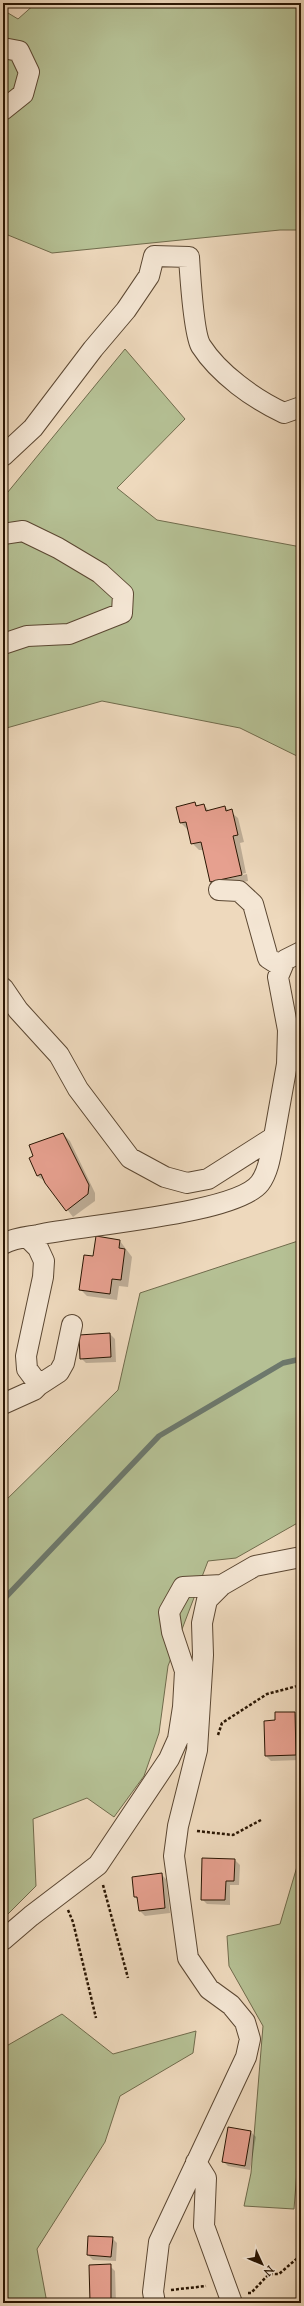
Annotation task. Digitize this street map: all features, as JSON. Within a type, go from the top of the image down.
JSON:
[{"type":"street","points":[[3,48],[19,51],[29,72],[23,94],[3,110]]},
{"type":"street","points":[[3,456],[33,428],[93,349],[126,310],[149,276],[154,256],[189,257],[192,294],[200,345],[222,370],[257,400],[277,410],[284,413],[301,407]]},
{"type":"street","points":[[3,534],[23,531],[58,548],[100,573],[123,594],[122,613],[98,624],[69,634],[27,636],[3,644]]},
{"type":"street","points":[[219,890],[239,891],[253,904],[268,958],[282,967]]},
{"type":"street","points":[[3,1244],[27,1237],[101,1224],[186,1212],[241,1197],[248,1194],[260,1183],[269,1164],[287,1064],[288,1030],[278,977],[285,960],[301,952]]},
{"type":"street","points":[[3,988],[18,1010],[59,1055],[78,1089],[130,1158],[165,1177],[187,1183],[208,1179],[274,1137]]},
{"type":"street","points":[[27,1237],[38,1248],[44,1261],[43,1277],[26,1356],[27,1369],[39,1385]]},
{"type":"street","points":[[3,1404],[34,1390],[59,1372],[64,1363],[72,1325]]},
{"type":"street","points":[[154,2297],[159,2242],[246,2057],[250,2040],[245,2022],[230,2005],[208,1989],[188,1958],[174,1856],[178,1826],[197,1750],[204,1654],[202,1624],[207,1600],[222,1585],[255,1566],[301,1557]]},
{"type":"street","points":[[3,1940],[60,1893],[98,1865],[169,1759],[178,1739],[183,1707],[185,1671],[172,1632],[169,1612],[183,1588],[222,1585]]},
{"type":"street","points":[[196,2162],[206,2178],[204,2226],[228,2293]]},
{"type":"path","points":[[217,1738],[222,1723],[261,1697],[301,1685]]},
{"type":"path","points":[[197,1824],[197,1831],[233,1835],[261,1820]]},
{"type":"path","points":[[98,1865],[128,1978]]},
{"type":"path","points":[[60,1893],[73,1922],[96,2018]]},
{"type":"path","points":[[154,2297],[251,2293],[269,2274],[279,2274],[301,2254]]},
{"type":"path","points":[[85,2299],[87,2303]]},
{"type":"green space","points":[[36,3],[301,3],[301,230],[280,230],[52,253],[3,233],[3,10],[18,19]]},
{"type":"green space","points":[[125,349],[185,419],[117,488],[157,520],[301,547],[301,758],[240,728],[102,701],[3,729],[3,498]]},
{"type":"green space","points":[[301,1240],[301,1521],[236,1558],[208,1561],[168,1666],[159,1733],[144,1776],[114,1817],[87,1798],[33,1819],[36,1886],[3,1919],[3,1503],[118,1390],[140,1293]]},
{"type":"green space","points":[[301,1853],[301,2120],[294,2209],[244,2206],[251,2173],[263,2026],[229,1966],[227,1936],[280,1924]]},
{"type":"green space","points":[[62,2014],[113,2054],[196,2031],[193,2053],[120,2096],[105,2142],[37,2249],[47,2303],[3,2303],[3,2167],[5,2167],[3,2048]]},
{"type":"building","points":[[195,802],[196,806],[204,804],[206,811],[225,806],[226,811],[232,809],[238,835],[233,836],[242,875],[210,882],[201,842],[191,844],[186,822],[180,823],[176,807]]},
{"type":"building","points":[[63,1133],[89,1185],[88,1194],[66,1211],[45,1183],[41,1174],[37,1176],[29,1158],[33,1156],[29,1145]]},
{"type":"building","points":[[96,1236],[120,1240],[119,1248],[125,1249],[121,1280],[112,1279],[110,1294],[79,1290],[84,1255],[93,1256]]},
{"type":"building","points":[[110,1333],[111,1357],[80,1359],[79,1335]]},
{"type":"building","points":[[275,1712],[295,1712],[296,1755],[265,1756],[264,1721],[275,1720]]},
{"type":"building","points":[[202,1858],[235,1859],[234,1881],[226,1881],[225,1900],[201,1900]]},
{"type":"building","points":[[162,1873],[165,1908],[139,1911],[137,1897],[134,1897],[132,1877]]},
{"type":"building","points":[[228,2127],[251,2131],[245,2166],[222,2162]]},
{"type":"building","points":[[88,2236],[113,2237],[111,2257],[87,2255]]},
{"type":"building","points":[[111,2264],[111,2302],[90,2302],[89,2265]]},
{"type":"waterway","points":[[3,1600],[159,1436],[283,1363],[301,1359]]}]
